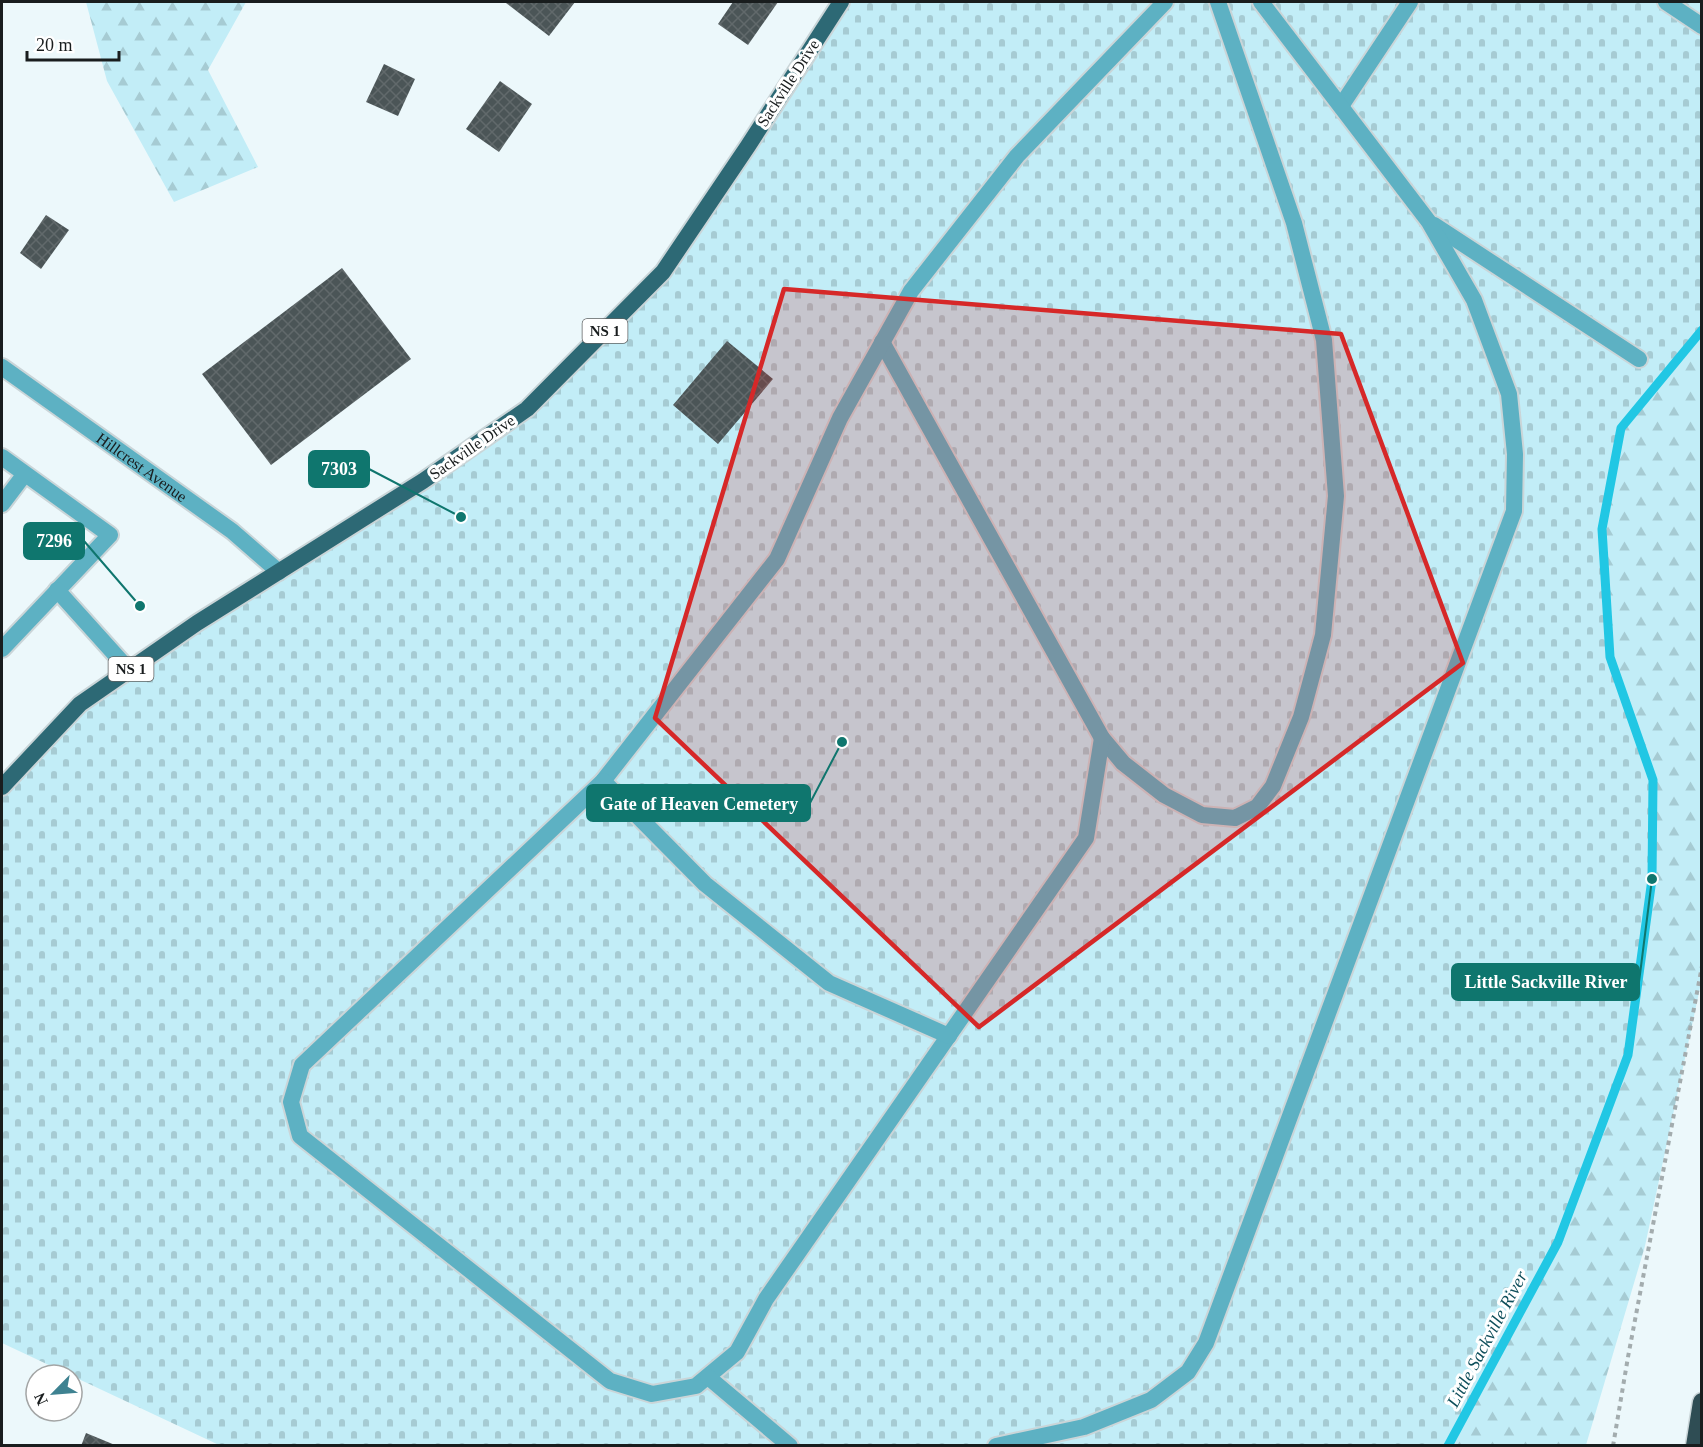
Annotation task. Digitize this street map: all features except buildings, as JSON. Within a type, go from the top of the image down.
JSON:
[{"type":"highway","points":[[1695,1446],[1701,1402]]},
{"type":"main road","name":"Sackville Drive","points":[[3,784],[80,704],[197,623],[423,481],[527,409],[663,272],[841,2]]},
{"type":"street","points":[[1102,738],[1086,838],[766,1299],[737,1352],[696,1386],[652,1394],[610,1381],[300,1136],[291,1102],[302,1065],[603,781],[777,559],[840,418],[911,291],[1017,156],[1165,2]]},
{"type":"street","points":[[882,342],[1102,738],[1123,763],[1164,795],[1202,815],[1235,818],[1257,807],[1273,786],[1300,717],[1323,635],[1336,496],[1324,340],[1294,223],[1218,2]]},
{"type":"street","points":[[996,1446],[1084,1427],[1151,1400],[1188,1372],[1206,1343],[1514,510],[1515,454],[1509,394],[1474,300],[1429,222],[1261,2]]},
{"type":"street","points":[[1341,106],[1410,2]]},
{"type":"street","points":[[1666,2],[1701,26]]},
{"type":"street","points":[[1429,222],[1639,359]]},
{"type":"street","name":"Hillcrest Avenue","points":[[2,367],[232,531],[279,572]]},
{"type":"street","points":[[2,457],[110,535],[2,649]]},
{"type":"street","points":[[2,504],[24,475]]},
{"type":"street","points":[[57,590],[129,670]]},
{"type":"street","points":[[603,781],[705,884],[829,983],[948,1036]]},
{"type":"street","points":[[708,1377],[790,1446]]},
{"type":"path","points":[[1613,1446],[1701,966]]},
{"type":"highlighted area","points":[[784,289],[1341,334],[1463,663],[979,1027],[655,718]]},
{"type":"green space","points":[[86,2],[246,2],[208,70],[258,167],[174,202],[107,81]]},
{"type":"green space","points":[[841,2],[1701,2],[1701,330],[1621,428],[1602,529],[1610,657],[1653,780],[1652,879],[1628,1055],[1558,1242],[1448,1445],[219,1445],[84,1382],[84,1363],[45,1363],[2,1343],[2,787],[80,704],[527,409],[663,272]]},
{"type":"green space","points":[[1701,330],[1701,983],[1645,1246],[1586,1445],[1448,1446],[1558,1242],[1628,1055],[1653,780],[1610,657],[1602,529],[1621,428]]},
{"type":"waterway","name":"Little Sackville River","points":[[1448,1446],[1558,1242],[1628,1055],[1652,879],[1653,780],[1610,657],[1602,529],[1621,428],[1702,330]]},
{"type":"place","name":"7303","points":[[461,517]]},
{"type":"place","name":"7296","points":[[140,606]]},
{"type":"place","name":"Gate of Heaven Cemetery","points":[[842,742]]},
{"type":"place","name":"Little Sackville River","points":[[1652,879]]}]
